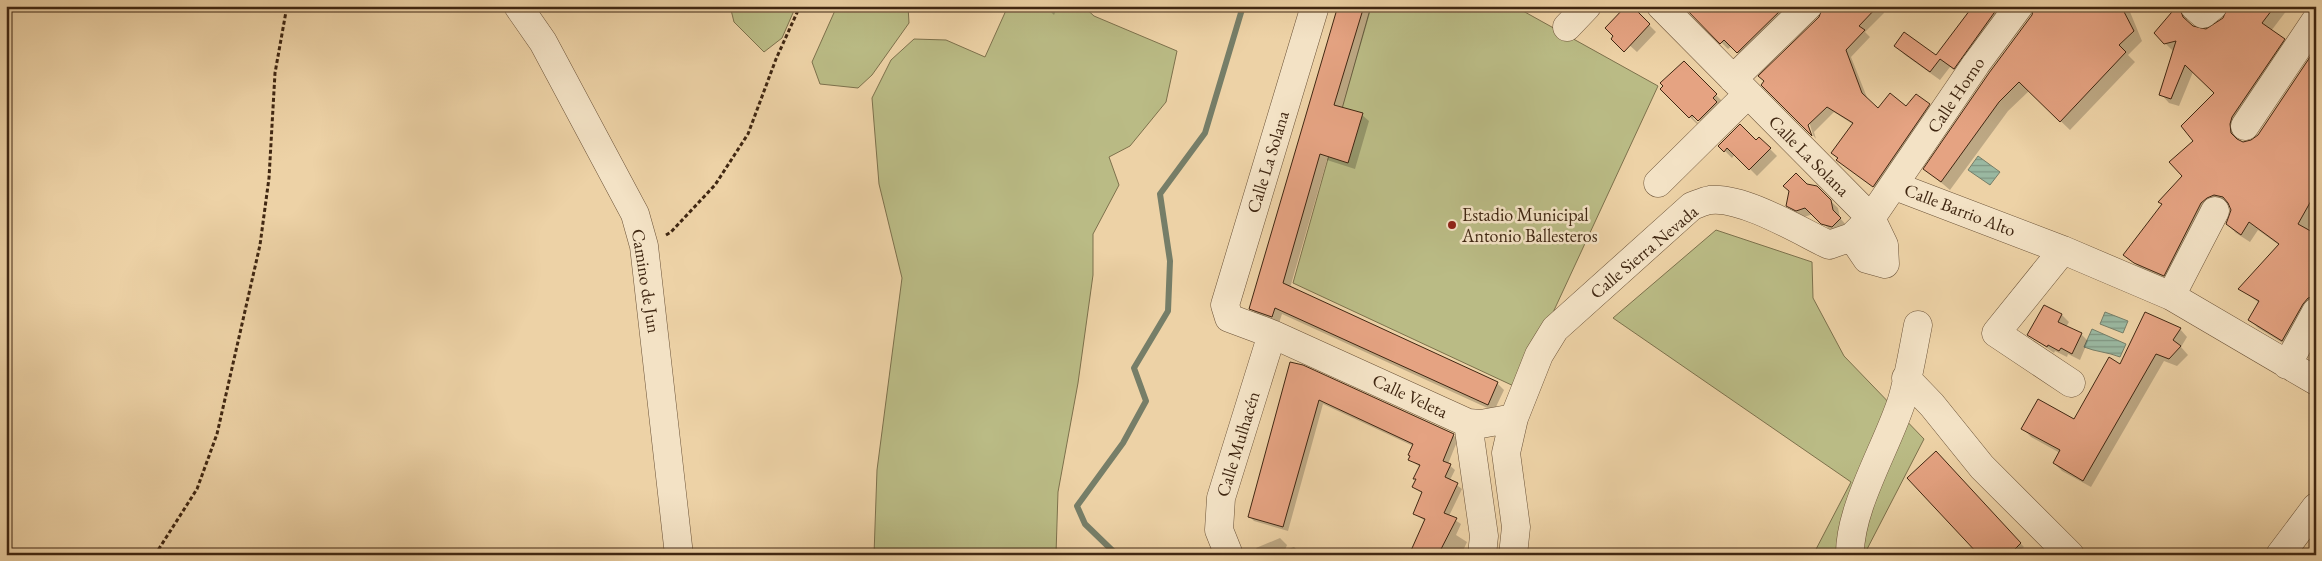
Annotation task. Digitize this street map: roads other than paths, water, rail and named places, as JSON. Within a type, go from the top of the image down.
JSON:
[{"type":"street","name":"Camino de Jun","points":[[518,6],[544,42],[635,214],[644,246],[679,555]]},
{"type":"street","name":"Calle La Solana","points":[[1229,318],[1225,305],[1315,6]]},
{"type":"street","points":[[1567,27],[1587,6]]},
{"type":"street","name":"Calle La Solana","points":[[1661,6],[1740,87],[1862,228]]},
{"type":"street","points":[[1658,183],[1808,6]]},
{"type":"street","name":"Calle Horno","points":[[1895,186],[1976,64],[2019,6]]},
{"type":"street","points":[[2194,6],[2203,14],[2213,6]]},
{"type":"street","points":[[2245,126],[2316,20]]},
{"type":"street","name":"Calle Barrio Alto","points":[[1862,228],[1895,186],[2063,250],[2171,296],[2316,381]]},
{"type":"street","name":"Calle Sierra Nevada","points":[[1513,555],[1516,527],[1506,453],[1514,418],[1539,356],[1555,329],[1692,206],[1711,200],[1737,203],[1829,244],[1862,228]]},
{"type":"street","points":[[2171,296],[2215,210]]},
{"type":"street","points":[[2063,250],[1996,334],[2071,383]]},
{"type":"street","points":[[2287,365],[2316,312]]},
{"type":"street","name":"Calle Veleta","points":[[1229,318],[1272,334],[1468,423],[1484,536],[1482,555]]},
{"type":"street","points":[[1850,555],[1850,544],[1862,500],[1902,399],[1918,325]]},
{"type":"street","name":"Calle Mulhacén","points":[[1229,555],[1219,530],[1221,498],[1272,334]]},
{"type":"street","points":[[1906,378],[1932,405],[1982,467],[2070,555]]},
{"type":"street","points":[[1468,423],[1481,424],[1514,418]]},
{"type":"street","points":[[2280,555],[2316,507]]},
{"type":"waterway","points":[[1117,555],[1085,524],[1077,506],[1123,443],[1146,401],[1134,368],[1168,311],[1170,261],[1160,194],[1205,133],[1243,6]]},
{"type":"place","name":"Estadio Municipal Antonio Ballesteros","points":[[1452,225]]}]
